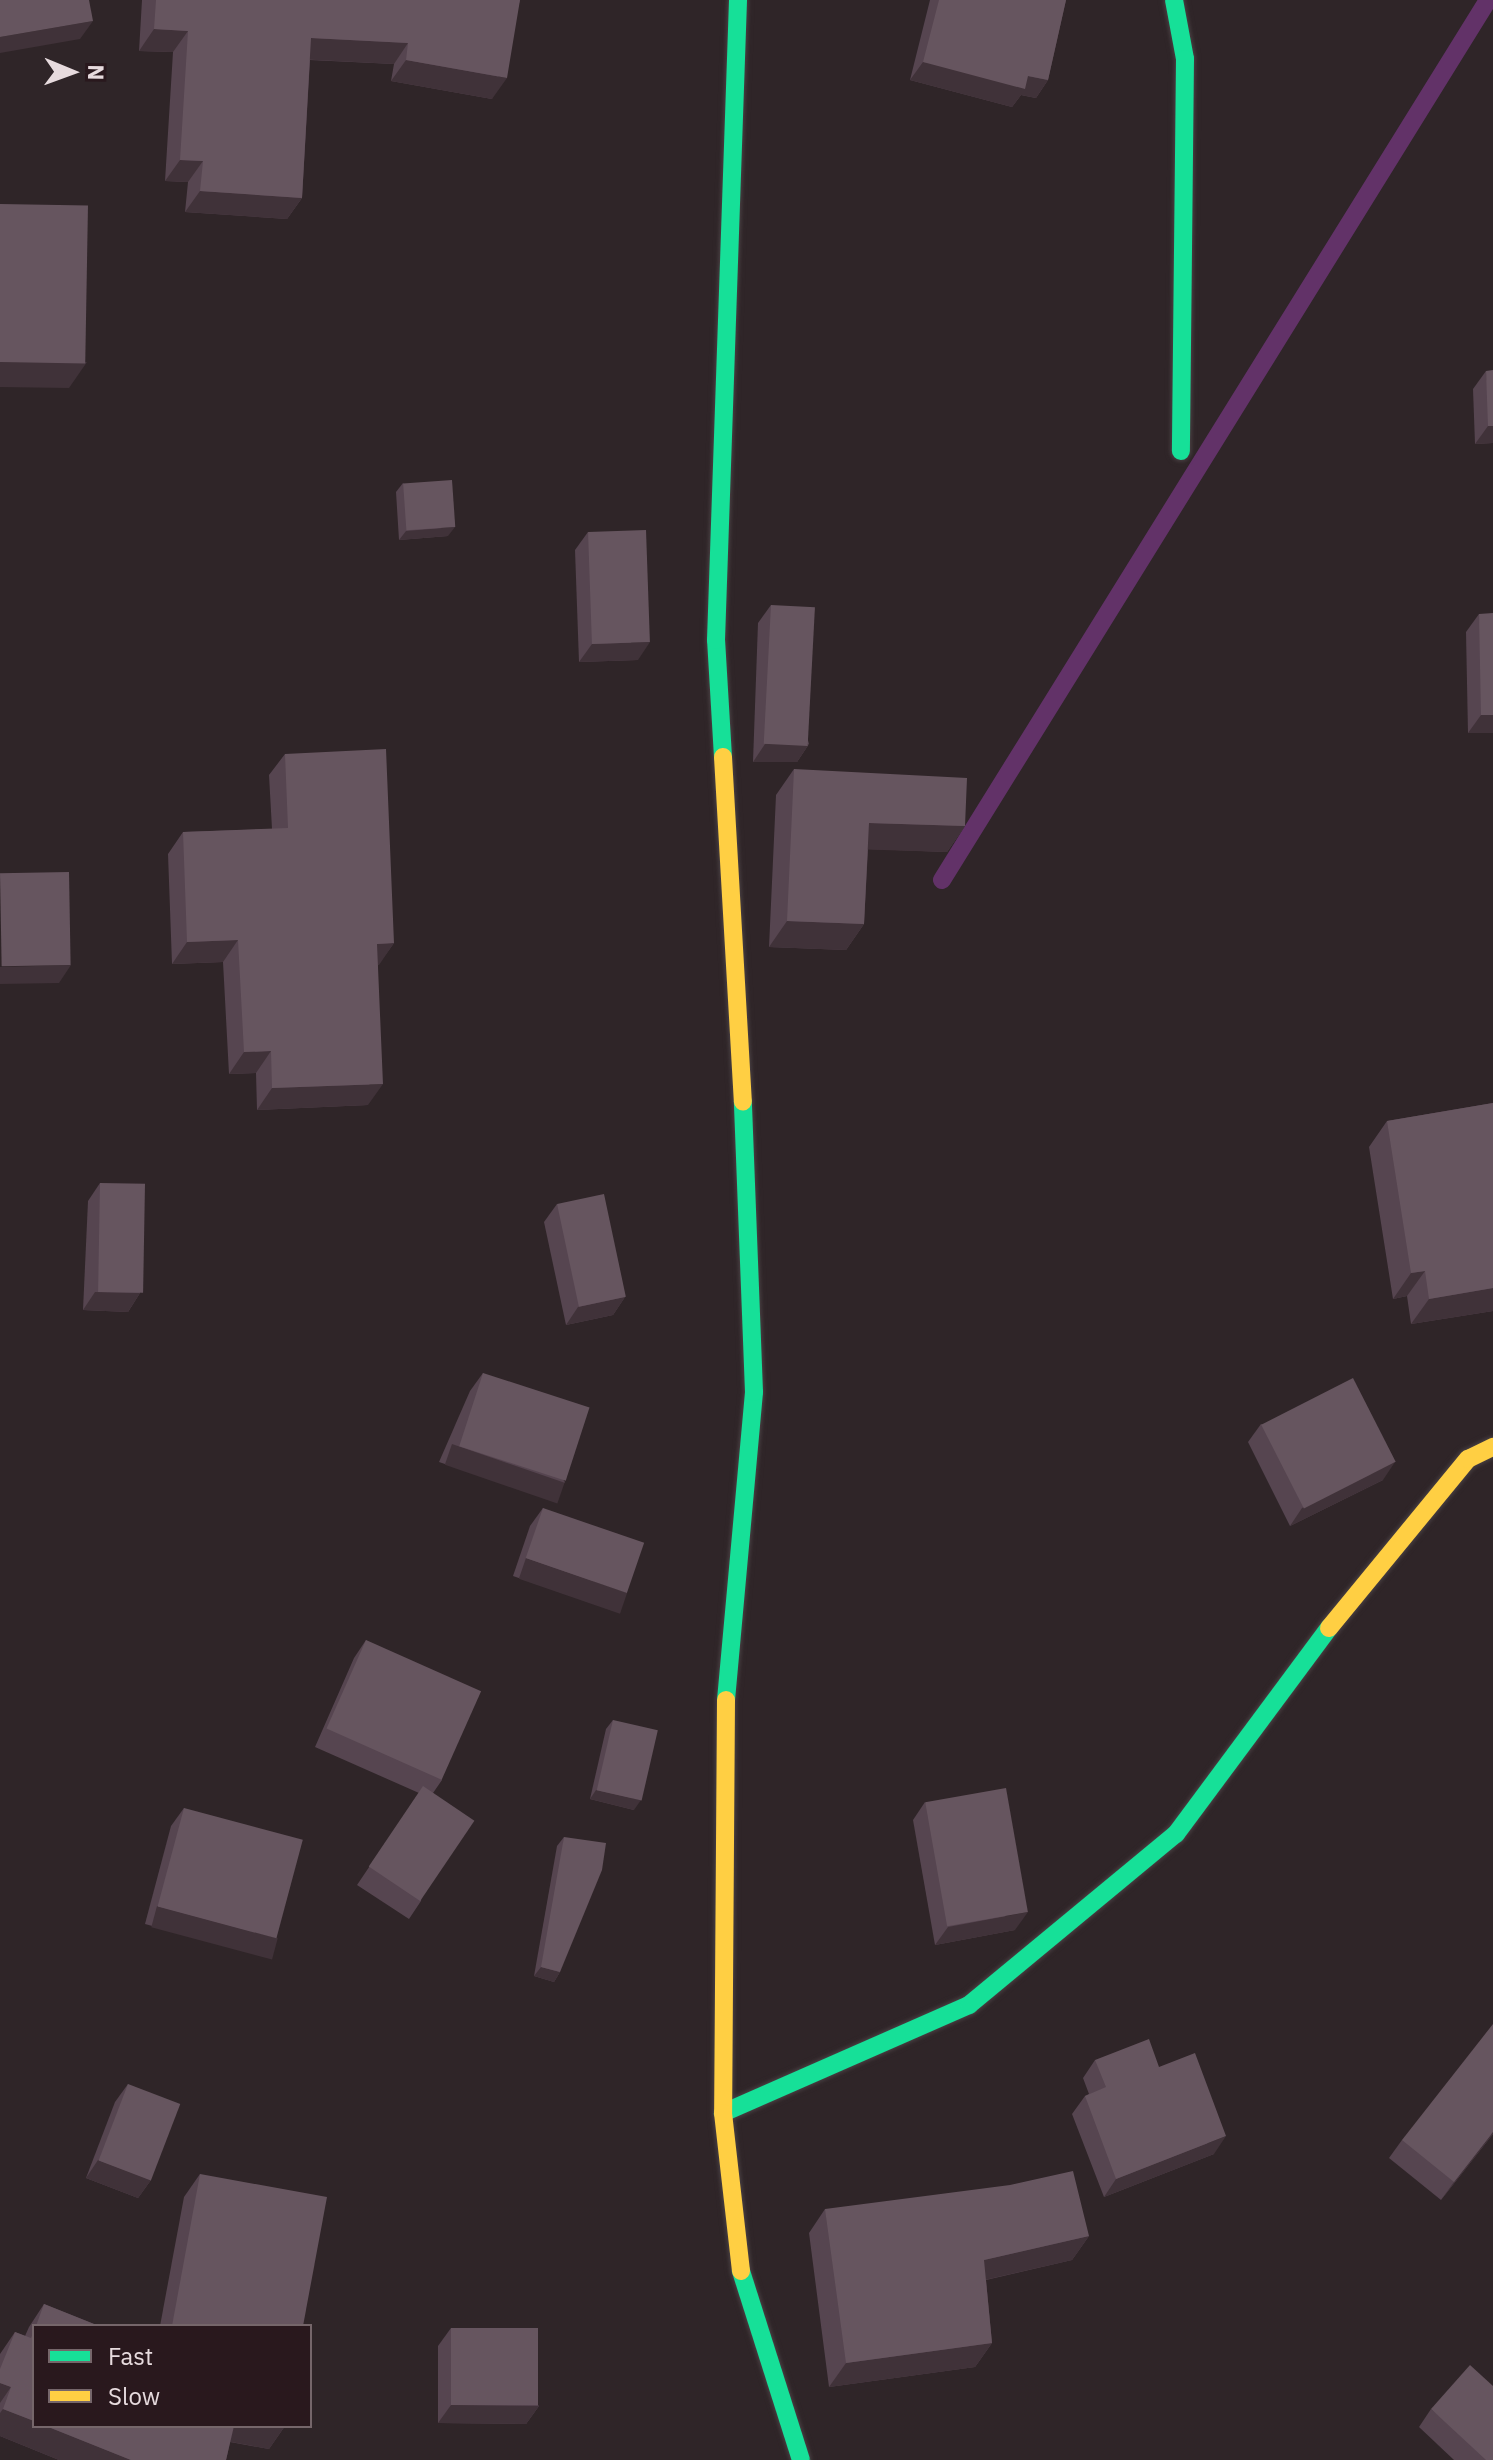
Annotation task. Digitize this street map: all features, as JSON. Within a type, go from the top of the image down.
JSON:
[{"type":"street","points":[[738,0],[716,640],[745,1128],[754,1392],[722,1746],[723,2113],[740,2269],[801,2460]]},
{"type":"street","points":[[1174,0],[1185,59],[1181,451]]},
{"type":"street","points":[[723,2113],[969,2005],[1176,1834],[1327,1631],[1468,1459],[1493,1447]]},
{"type":"building","points":[[0,0],[89,0],[93,21],[0,37]]},
{"type":"building","points":[[156,0],[520,0],[507,78],[406,60],[408,43],[311,38],[302,198],[200,191],[203,161],[180,160],[188,31],[154,29]]},
{"type":"building","points":[[939,0],[1066,0],[1048,80],[1028,76],[1025,89],[923,62]]},
{"type":"building","points":[[0,204],[88,206],[85,364],[0,362]]},
{"type":"building","points":[[1493,370],[1493,426],[1488,426],[1486,371]]},
{"type":"building","points":[[452,480],[455,527],[406,530],[403,483]]},
{"type":"building","points":[[646,530],[650,642],[592,644],[588,532]]},
{"type":"building","points":[[771,605],[815,607],[808,746],[764,744]]},
{"type":"building","points":[[1493,613],[1493,715],[1481,715],[1479,614]]},
{"type":"building","points":[[386,749],[394,943],[377,944],[383,1084],[272,1088],[271,1051],[244,1052],[238,940],[187,942],[183,832],[288,828],[285,754]]},
{"type":"building","points":[[794,769],[967,778],[965,826],[869,823],[864,924],[787,921]]},
{"type":"building","points":[[69,872],[71,965],[2,966],[0,873]]},
{"type":"building","points":[[1493,1103],[1493,1288],[1429,1299],[1425,1271],[1411,1273],[1387,1121]]},
{"type":"building","points":[[100,1183],[145,1184],[143,1293],[98,1292]]},
{"type":"building","points":[[604,1194],[626,1297],[579,1307],[557,1204]]},
{"type":"building","points":[[483,1373],[590,1408],[566,1481],[459,1446]]},
{"type":"building","points":[[1353,1378],[1396,1462],[1304,1509],[1261,1425]]},
{"type":"building","points":[[543,1508],[644,1543],[627,1593],[526,1558]]},
{"type":"building","points":[[366,1640],[481,1691],[442,1780],[327,1729]]},
{"type":"building","points":[[613,1720],[658,1730],[642,1801],[597,1790]]},
{"type":"building","points":[[423,1786],[474,1821],[420,1901],[369,1866]]},
{"type":"building","points":[[1006,1788],[1028,1912],[947,1926],[925,1802]]},
{"type":"building","points":[[184,1808],[303,1840],[276,1938],[158,1907]]},
{"type":"building","points":[[564,1837],[606,1843],[602,1870],[560,1972],[541,1967]]},
{"type":"building","points":[[1493,2024],[1493,2132],[1454,2182],[1402,2140]]},
{"type":"building","points":[[1149,2039],[1159,2067],[1195,2053],[1226,2136],[1116,2179],[1085,2096],[1106,2087],[1095,2060]]},
{"type":"building","points":[[128,2084],[180,2104],[151,2181],[99,2161]]},
{"type":"building","points":[[1073,2171],[1089,2236],[984,2260],[992,2343],[846,2363],[825,2209],[1010,2185]]},
{"type":"building","points":[[200,2174],[327,2197],[303,2324],[172,2324]]},
{"type":"building","points":[[44,2304],[94,2324],[37,2324]]},
{"type":"building","points":[[451,2328],[538,2328],[538,2405],[451,2405]]},
{"type":"building","points":[[15,2332],[31,2338],[32,2336],[32,2420],[3,2409],[11,2387],[0,2383],[0,2369]]},
{"type":"building","points":[[1470,2365],[1493,2386],[1493,2460],[1486,2460],[1431,2409]]},
{"type":"building","points":[[51,2428],[234,2428],[226,2460],[131,2460]]},
{"type":"waterway","points":[[942,880],[1488,0]]},
{"type":"traffic: fast","points":[[723,757],[716,640],[738,0]]},
{"type":"traffic: fast","points":[[1174,0],[1185,59],[1181,451]]},
{"type":"traffic: fast","points":[[726,1700],[754,1392],[743,1101]]},
{"type":"traffic: fast","points":[[723,2113],[969,2005],[1176,1834],[1329,1628]]},
{"type":"traffic: fast","points":[[741,2271],[801,2460]]},
{"type":"traffic: slow","points":[[723,757],[743,1101]]},
{"type":"traffic: slow","points":[[1329,1628],[1468,1459],[1493,1447]]},
{"type":"traffic: slow","points":[[726,1700],[723,2113],[741,2271]]}]
